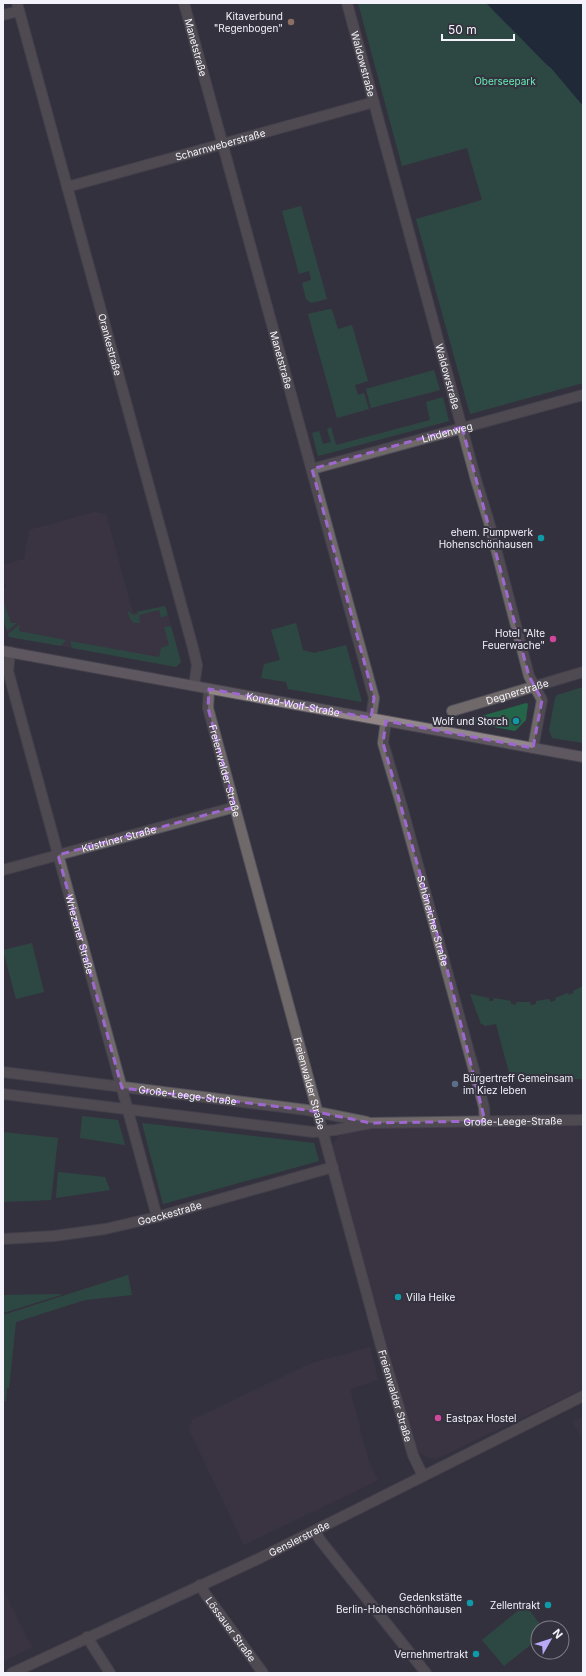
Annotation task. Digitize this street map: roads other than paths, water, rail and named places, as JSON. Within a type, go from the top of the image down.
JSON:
[{"type":"main road","name":"Konrad-Wolf-Straße","points":[[6,651],[583,757]]},
{"type":"street","name":"Manetstraße","points":[[184,3],[374,698],[371,718]]},
{"type":"street","name":"Waldowstraße","points":[[347,3],[489,522],[529,676],[542,700],[533,748]]},
{"type":"street","points":[[3,15],[18,7]]},
{"type":"street","name":"Orankestraße","points":[[18,7],[193,648],[197,665],[194,686]]},
{"type":"street","name":"Scharnweberstraße","points":[[67,187],[374,102]]},
{"type":"street","name":"Lindenweg","points":[[312,469],[583,395]]},
{"type":"street","name":"Wriezener Straße","points":[[6,651],[8,671],[157,1217]]},
{"type":"street","name":"Degnerstraße","points":[[452,711],[583,672]]},
{"type":"street","name":"Freienwalder Straße","points":[[209,689],[208,708],[234,807],[385,1358],[413,1455],[422,1476]]},
{"type":"street","name":"Schöneicher Straße","points":[[386,721],[383,743],[449,976],[484,1107],[485,1121]]},
{"type":"street","name":"Küstriner Straße","points":[[3,870],[234,807]]},
{"type":"street","name":"Große-Leege-Straße","points":[[3,1072],[318,1112],[371,1123]]},
{"type":"street","name":"Große-Leege-Straße","points":[[3,1094],[323,1132],[371,1123],[583,1120]]},
{"type":"street","name":"Goeckestraße","points":[[3,1239],[54,1236],[105,1229],[157,1217],[333,1168]]},
{"type":"street","name":"Genslerstraße","points":[[12,1673],[258,1559],[583,1396]]},
{"type":"street","points":[[315,1531],[320,1540],[426,1673]]},
{"type":"street","name":"Lössauer Straße","points":[[200,1585],[263,1673]]},
{"type":"street","points":[[88,1637],[110,1673]]},
{"type":"water","points":[[486,3],[583,3],[583,106],[551,68]]},
{"type":"tram line","points":[[3,648],[583,755]]},
{"type":"place","name":"Kitaverbund \"Regenbogen\"","points":[[291,22]]},
{"type":"place","name":"ehem. Pumpwerk Hohenschönhausen","points":[[541,538]]},
{"type":"place","name":"Hotel \"Alte Feuerwache\"","points":[[553,639]]},
{"type":"place","name":"Wolf und Storch","points":[[516,721]]},
{"type":"place","name":"Bürgertreff Gemeinsam im Kiez leben","points":[[455,1084]]},
{"type":"place","name":"Villa Heike","points":[[398,1297]]},
{"type":"place","name":"Eastpax Hostel","points":[[438,1418]]},
{"type":"place","name":"Gedenkstätte Berlin-Hohenschönhausen","points":[[470,1603]]},
{"type":"place","name":"Zellentrakt","points":[[548,1605]]},
{"type":"place","name":"Vernehmertrakt","points":[[476,1654]]},
{"type":"park label","name":"Oberseepark","points":[[505,81]]}]
